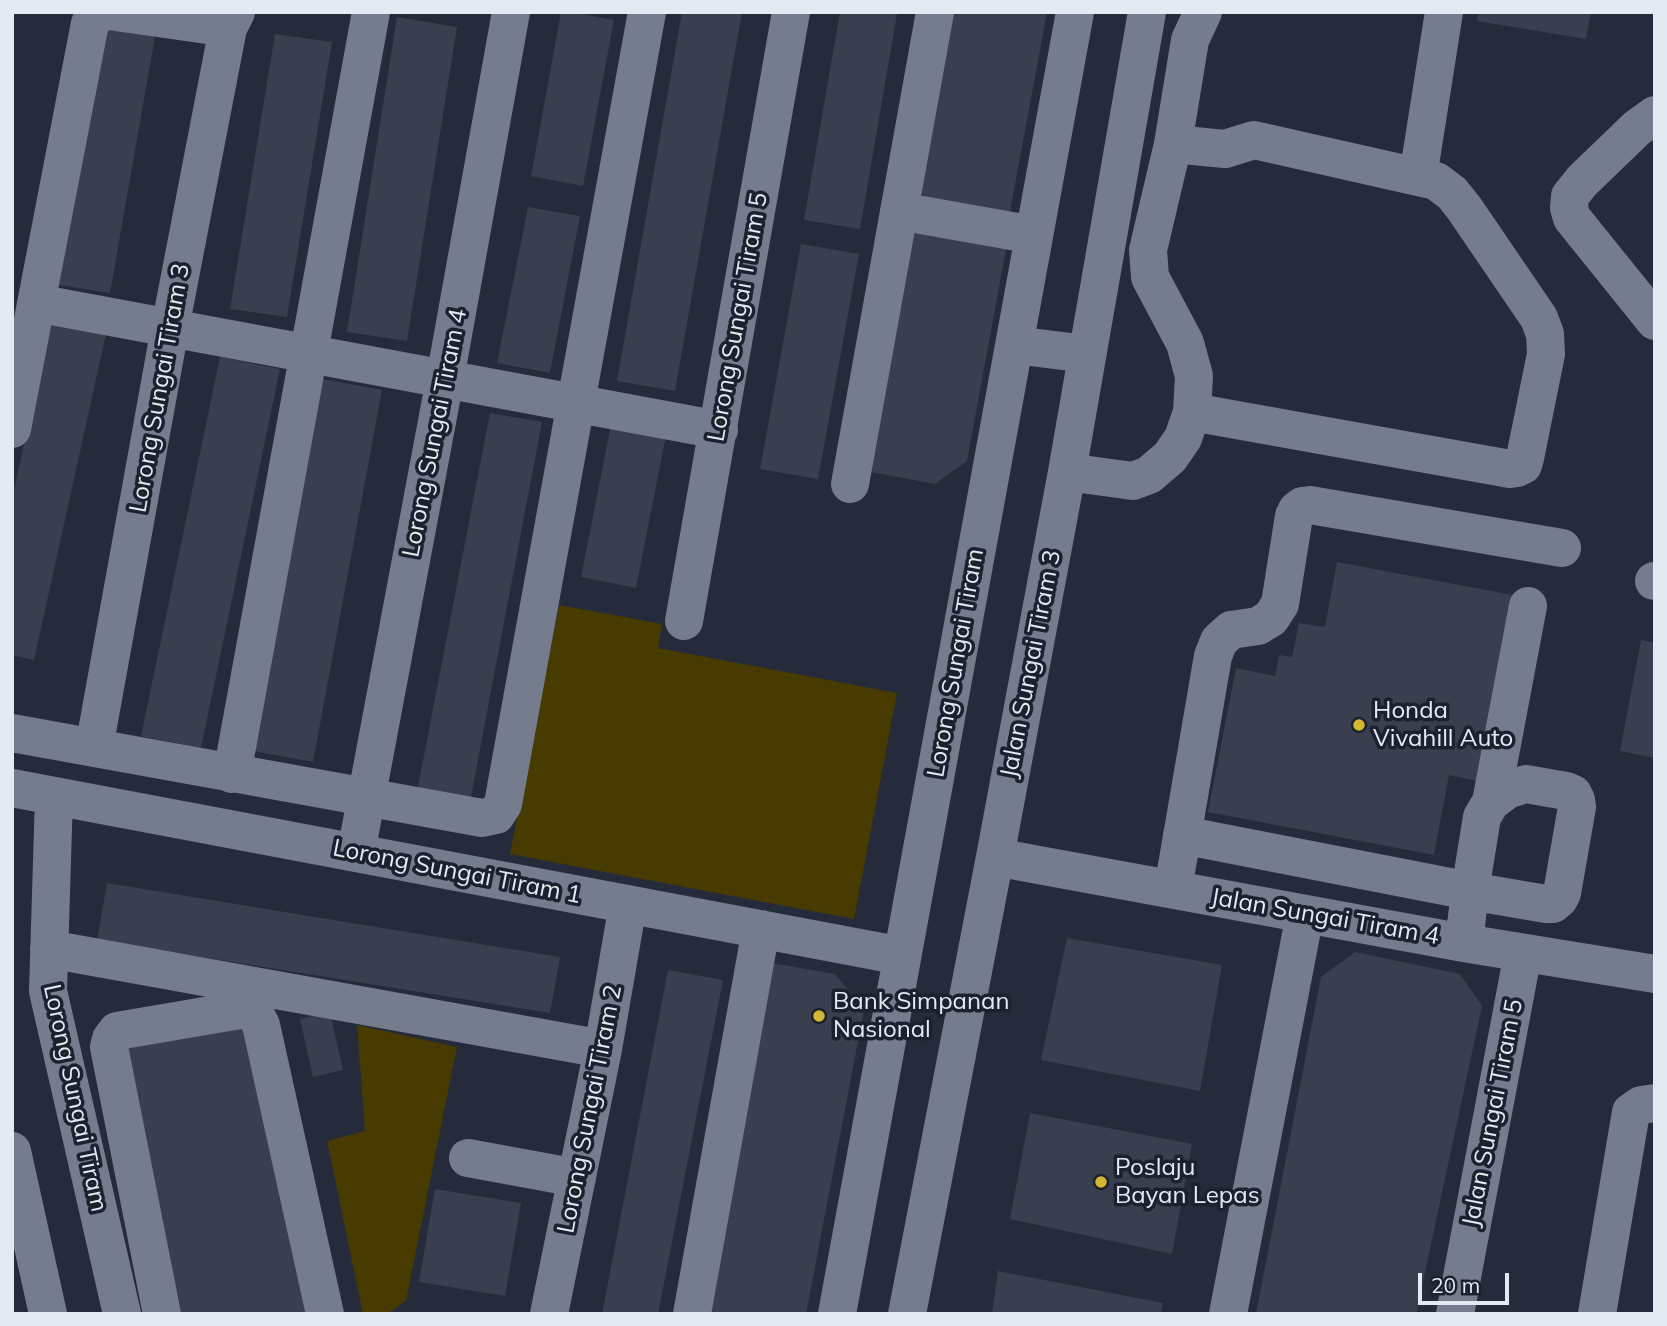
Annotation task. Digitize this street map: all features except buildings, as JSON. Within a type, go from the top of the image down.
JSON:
[{"type":"street","points":[[12,429],[90,23],[99,13],[105,12]]},
{"type":"street","points":[[117,12],[232,20]]},
{"type":"street","points":[[232,774],[371,12]]},
{"type":"street","name":"Lorong Sungai Tiram 4","points":[[356,853],[511,12]]},
{"type":"street","points":[[12,733],[482,818],[496,815],[503,804],[647,12]]},
{"type":"street","name":"Lorong Sungai Tiram 5","points":[[684,621],[791,12]]},
{"type":"street","points":[[850,484],[935,12]]},
{"type":"street","name":"Lorong Sungai Tiram","points":[[837,1314],[1075,12]]},
{"type":"street","name":"Jalan Sungai Tiram 3","points":[[907,1314],[1067,472],[1147,12]]},
{"type":"street","points":[[1067,472],[1133,481],[1149,475],[1170,457],[1183,438],[1192,412],[1194,376],[1185,343],[1150,277],[1148,250],[1173,144],[1190,40],[1203,12]]},
{"type":"street","points":[[1418,177],[1444,12]]},
{"type":"street","name":"Lorong Sungai Tiram 3","points":[[94,748],[170,328],[232,20]]},
{"type":"street","points":[[1655,115],[1637,128],[1582,181],[1570,196],[1569,208],[1572,218],[1655,321]]},
{"type":"street","points":[[1173,144],[1225,149],[1254,140],[1436,181],[1452,193],[1464,208],[1539,318],[1545,334],[1546,354],[1525,458],[1523,465],[1517,468],[1510,469],[1192,412]]},
{"type":"street","points":[[899,212],[1034,235]]},
{"type":"street","points":[[36,303],[719,430]]},
{"type":"street","points":[[1014,345],[1087,354]]},
{"type":"street","points":[[1173,889],[1213,656],[1219,641],[1231,631],[1258,626],[1271,618],[1280,604],[1297,510],[1310,505],[1562,548]]},
{"type":"street","points":[[1464,943],[1482,817],[1491,802],[1528,606]]},
{"type":"street","points":[[1182,835],[1470,891],[1553,904],[1559,900],[1562,893],[1577,807],[1573,794],[1526,784],[1507,790],[1491,802]]},
{"type":"street","name":"Lorong Sungai Tiram 1","points":[[12,788],[902,956]]},
{"type":"street","name":"Lorong Sungai Tiram","points":[[54,796],[48,991],[122,1314]]},
{"type":"street","name":"Jalan Sungai Tiram 4","points":[[995,856],[1464,943],[1655,974]]},
{"type":"street","name":"Lorong Sungai Tiram 2","points":[[549,1314],[603,1049],[628,904]]},
{"type":"street","points":[[1228,1314],[1305,914]]},
{"type":"street","points":[[692,1314],[761,929]]},
{"type":"street","points":[[49,949],[603,1049]]},
{"type":"street","name":"Jalan Sungai Tiram 5","points":[[1455,1314],[1523,953]]},
{"type":"street","points":[[159,1313],[109,1046],[111,1039],[117,1031],[246,1009],[255,1014],[261,1025],[324,1314]]},
{"type":"street","points":[[1597,1314],[1631,1112],[1641,1105],[1655,1103]]},
{"type":"street","points":[[12,1151],[24,1256],[48,1314]]},
{"type":"street","points":[[468,1158],[577,1178]]},
{"type":"shaded area","points":[[559,605],[662,624],[658,648],[897,693],[854,919],[510,854]]},
{"type":"shaded area","points":[[357,1025],[457,1047],[406,1301],[387,1314],[363,1314],[327,1141],[365,1131]]},
{"type":"place","name":"Honda Vivahill Auto","points":[[1359,725]]},
{"type":"place","name":"Bank Simpanan Nasional","points":[[819,1016]]},
{"type":"place","name":"Poslaju Bayan Lepas","points":[[1101,1182]]}]
